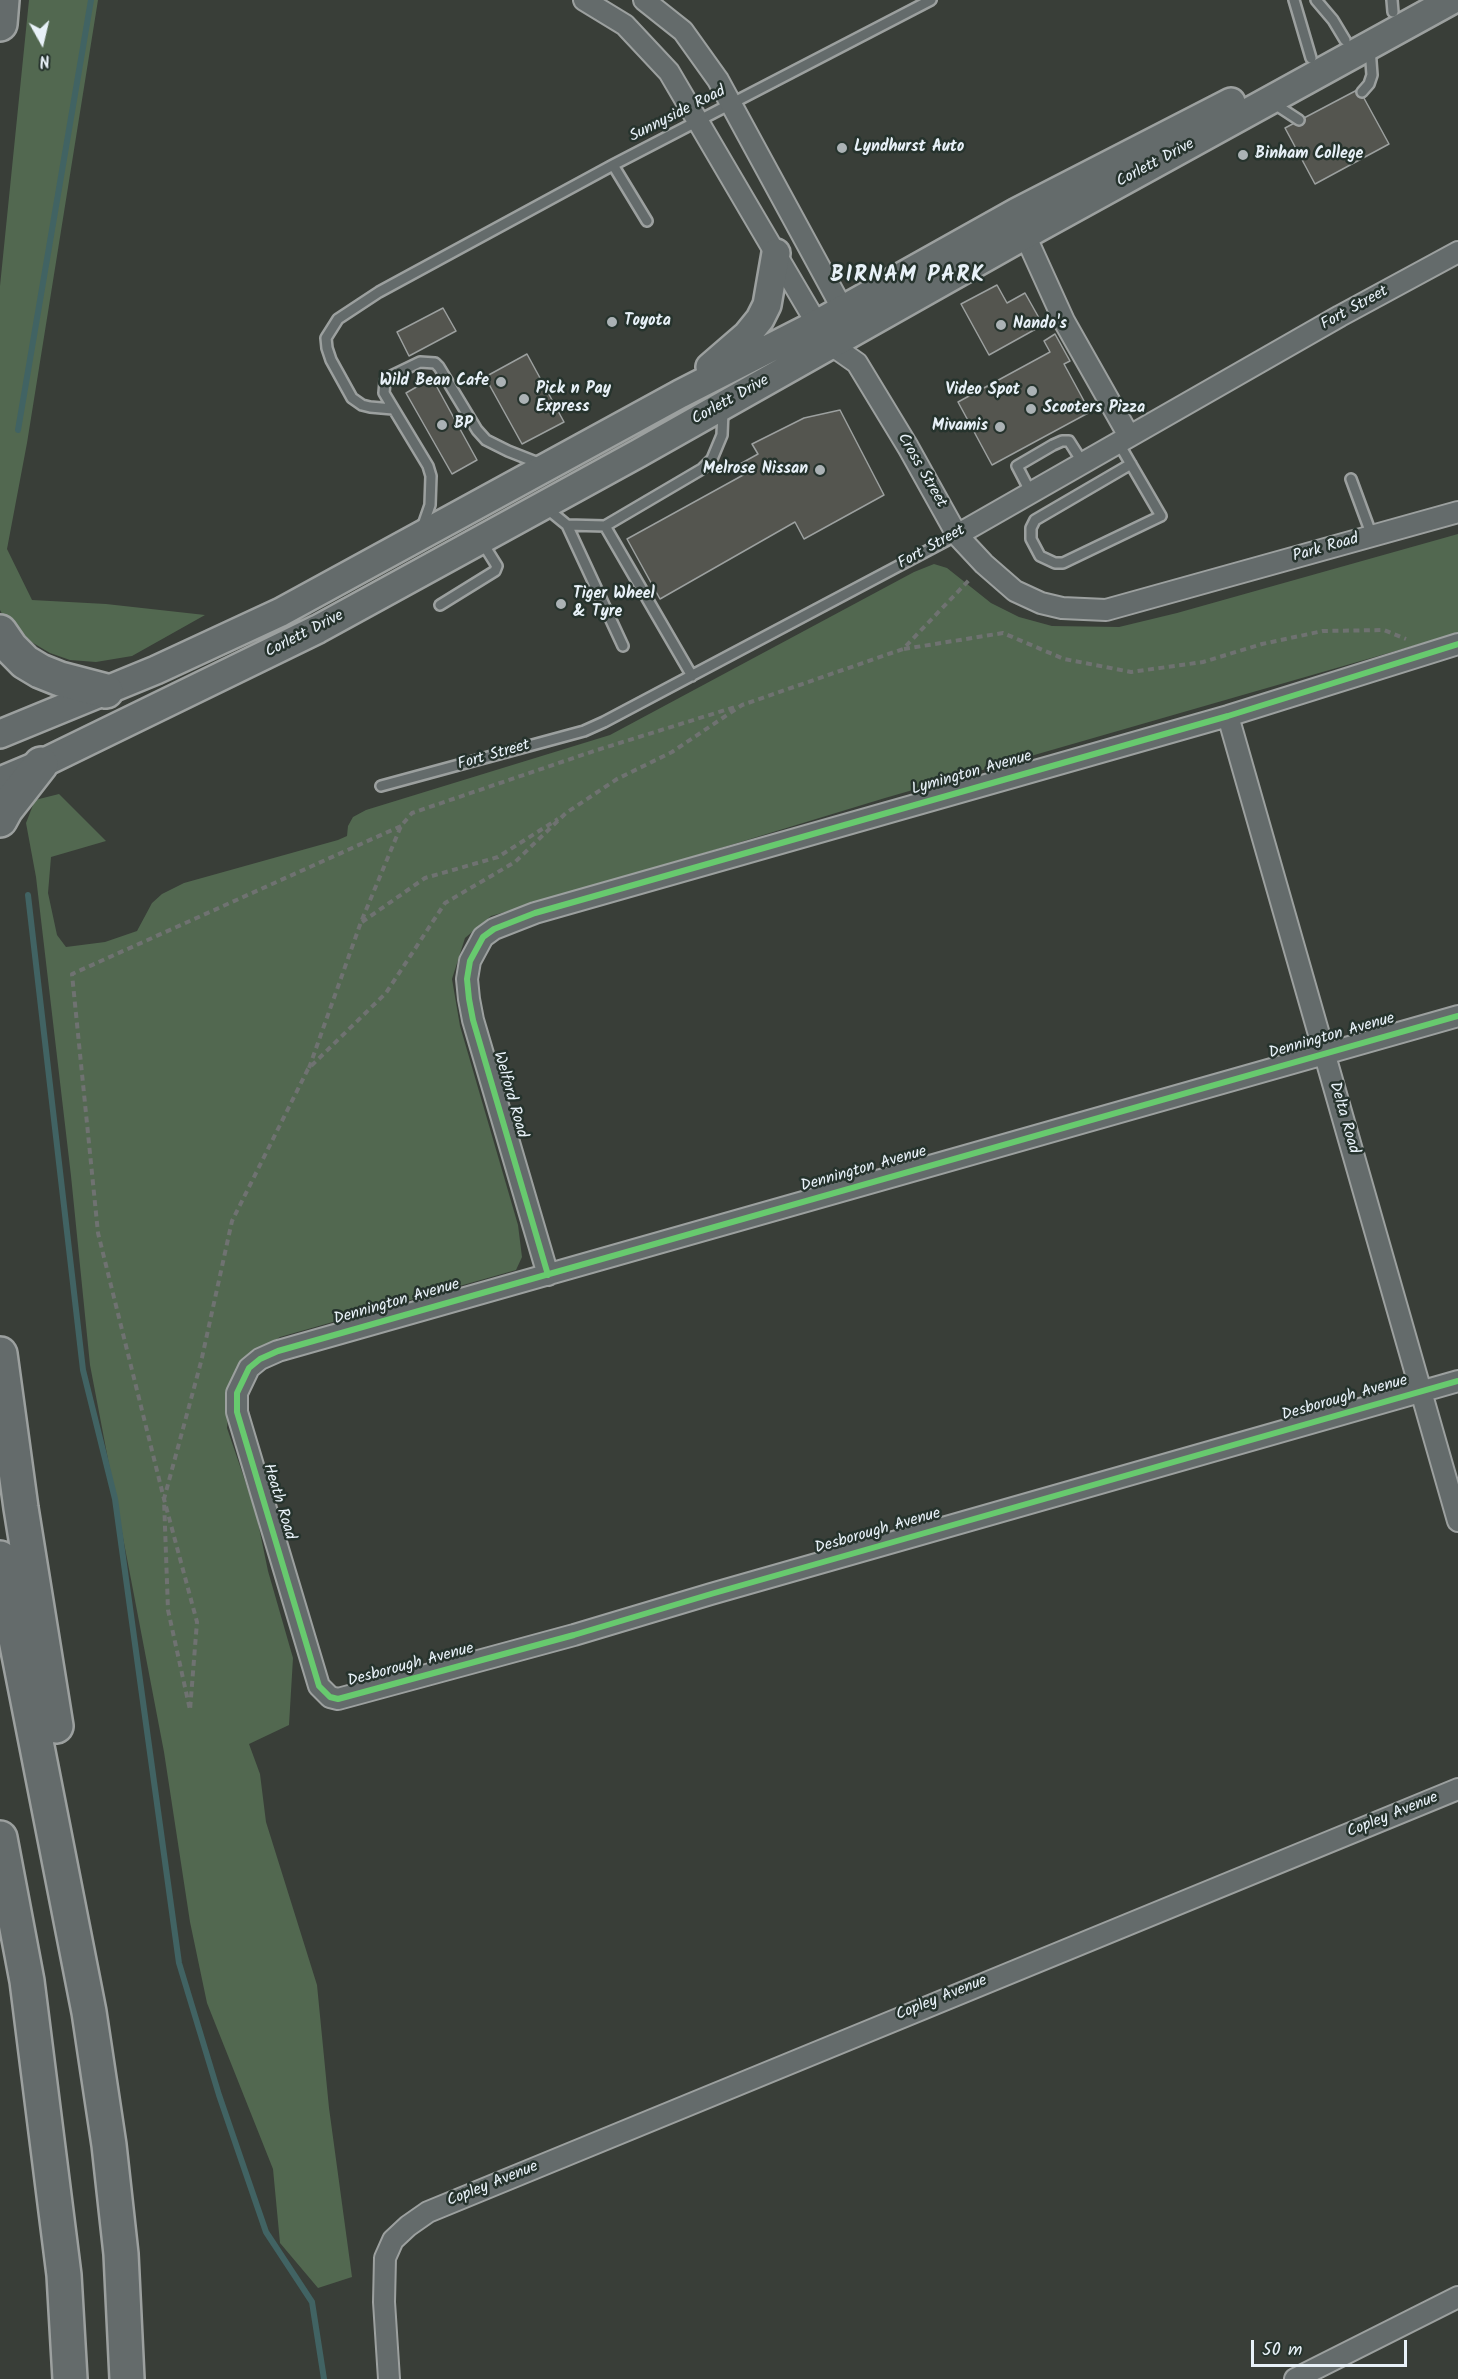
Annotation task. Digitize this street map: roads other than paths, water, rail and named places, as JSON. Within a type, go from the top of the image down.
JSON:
[{"type":"highway","points":[[0,24],[2,0]]},
{"type":"highway","points":[[0,632],[25,662],[40,671],[70,682],[106,691]]},
{"type":"highway","points":[[0,820],[41,764]]},
{"type":"highway","points":[[0,1353],[29,1564],[77,1852],[78,1874],[72,1919]]},
{"type":"highway","points":[[0,1558],[89,2012],[109,2145],[121,2254],[127,2379]]},
{"type":"highway","points":[[0,1838],[27,1981],[64,2275],[70,2379]]},
{"type":"main road","name":"Corlett Drive","points":[[0,781],[41,764],[318,629],[543,506],[723,405],[824,334],[1017,212],[1258,88],[1311,58],[1357,43],[1452,0]]},
{"type":"main road","name":"Corlett Drive","points":[[848,320],[1025,235],[1270,101],[1357,43],[1400,4]]},
{"type":"main road","points":[[680,394],[747,335],[760,319],[767,305],[776,253]]},
{"type":"main road","name":"Corlett Drive","points":[[0,734],[221,642],[417,539],[680,394],[824,334]]},
{"type":"street","name":"Cross Street","points":[[584,0],[625,26],[655,55],[679,88],[824,334],[856,363],[908,447],[957,535],[984,564],[1015,591],[1041,603],[1062,609],[1106,610],[1195,586]]},
{"type":"street","name":"Cross Street","points":[[644,0],[690,40],[732,104],[848,320],[856,363]]},
{"type":"street","points":[[1025,235],[1064,321],[1124,439]]},
{"type":"street","name":"Fort Street","points":[[957,535],[1030,491],[1458,252]]},
{"type":"street","name":"Park Road","points":[[1195,586],[1458,512]]},
{"type":"street","name":"Lymington Avenue","points":[[494,929],[535,913],[1228,716],[1458,644]]},
{"type":"street","name":"Delta Road","points":[[1228,716],[1458,1521]]},
{"type":"street","name":"Welford Road","points":[[494,929],[483,937],[470,961],[467,979],[469,999],[473,1020],[548,1275]]},
{"type":"street","name":"Dennington Avenue","points":[[278,1351],[1458,1016]]},
{"type":"street","name":"Heath Road","points":[[278,1351],[260,1359],[249,1368],[237,1393],[237,1412],[316,1677]]},
{"type":"street","name":"Desborough Avenue","points":[[316,1677],[319,1686],[330,1697],[350,1698],[1458,1381]]},
{"type":"street","name":"Copley Avenue","points":[[389,2379],[384,2302],[385,2258],[393,2240],[428,2212],[1458,1789]]},
{"type":"street","points":[[1295,2379],[1458,2297]]},
{"type":"lane","name":"Sunnyside Road","points":[[393,409],[362,405],[352,398],[331,360],[326,338],[338,319],[363,301],[613,165],[931,0]]},
{"type":"lane","points":[[1294,0],[1311,58]]},
{"type":"lane","points":[[1316,0],[1357,43],[1372,75],[1369,84],[1362,92]]},
{"type":"lane","points":[[1270,101],[1299,120]]},
{"type":"lane","points":[[613,165],[647,221]]},
{"type":"lane","points":[[417,539],[430,505],[431,476],[428,466],[384,393],[385,381],[420,362],[435,363],[477,430],[486,440],[549,467]]},
{"type":"lane","points":[[567,525],[605,526],[702,469],[712,459],[722,435],[723,405]]},
{"type":"lane","points":[[1124,439],[1131,464],[1161,516],[1063,563],[1048,561],[1040,556],[1031,539],[1031,528],[1035,520],[1131,464]]},
{"type":"lane","points":[[1030,491],[1017,466],[1053,445],[1069,441],[1083,463]]},
{"type":"lane","points":[[1352,479],[1372,536]]},
{"type":"lane","points":[[543,506],[567,525],[623,646]]},
{"type":"lane","points":[[605,526],[692,676]]},
{"type":"lane","name":"Fort Street","points":[[381,786],[584,731],[612,719],[957,535]]},
{"type":"lane","points":[[440,605],[495,571],[496,566],[481,540]]},
{"type":"waterway","points":[[18,430],[91,0]]},
{"type":"waterway","points":[[28,895],[83,1370],[115,1499],[179,1963],[219,2095],[266,2232],[312,2302],[324,2379]]},
{"type":"place","name":"Lyndhurst Auto","points":[[842,148]]},
{"type":"place","name":"Binham College","points":[[1243,155]]},
{"type":"place","name":"Toyota","points":[[612,322]]},
{"type":"place","name":"Nando's","points":[[1001,325]]},
{"type":"place","name":"Wild Bean Cafe","points":[[501,382]]},
{"type":"place","name":"Video Spot","points":[[1032,391]]},
{"type":"place","name":"Pick n Pay Express","points":[[524,399]]},
{"type":"place","name":"Scooters Pizza","points":[[1031,409]]},
{"type":"place","name":"BP","points":[[442,425]]},
{"type":"place","name":"Mivamis","points":[[1000,427]]},
{"type":"place","name":"Melrose Nissan","points":[[820,470]]},
{"type":"place","name":"Tiger Wheel & Tyre","points":[[561,604]]},
{"type":"district","name":"BIRNAM PARK","points":[[908,277]]}]
